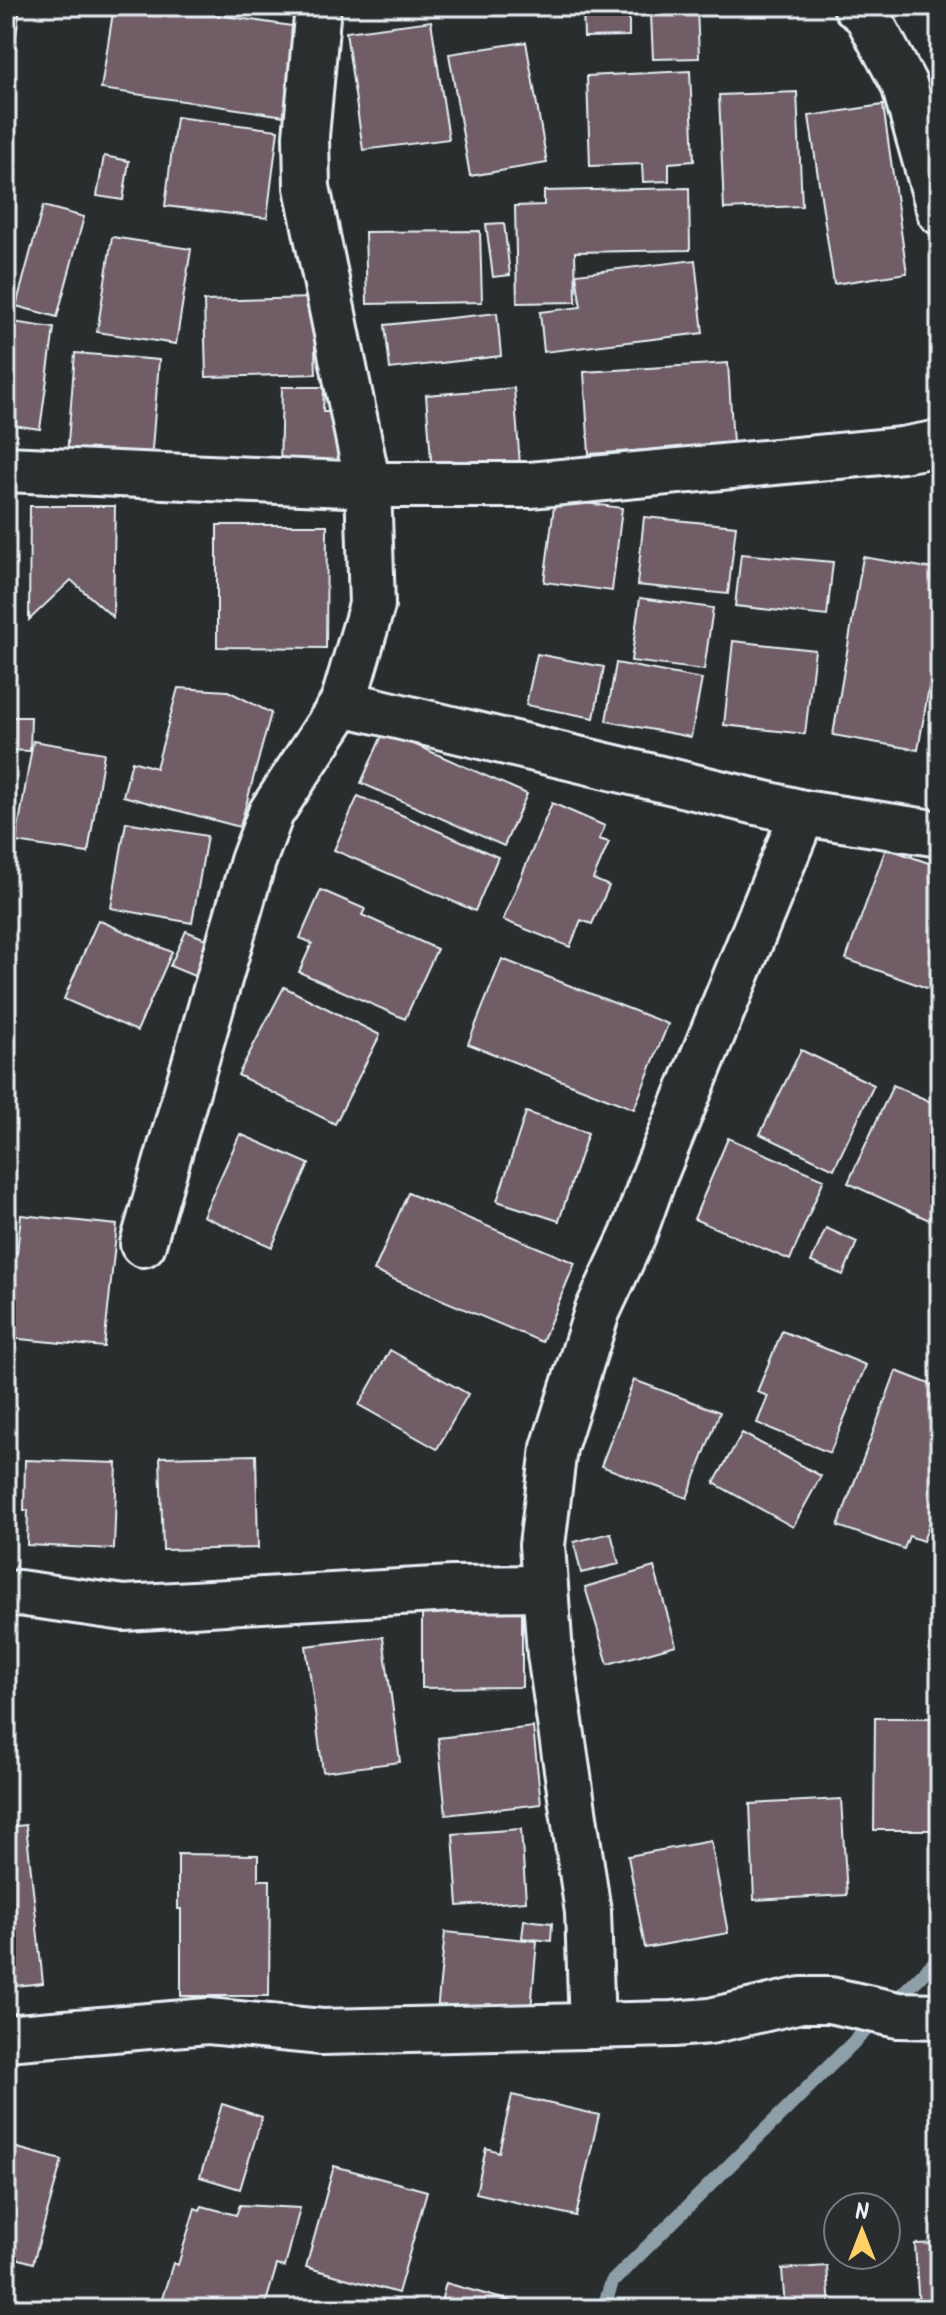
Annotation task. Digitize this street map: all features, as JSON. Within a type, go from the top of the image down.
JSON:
[{"type":"street","points":[[143,1244],[257,849],[271,813],[343,703],[372,605],[368,485],[307,187],[306,136],[318,6]]},
{"type":"street","points":[[856,6],[867,15],[904,84],[940,212]]},
{"type":"street","points":[[6,469],[368,485],[530,485],[902,450],[940,443]]},
{"type":"street","points":[[343,703],[803,813],[940,834]]},
{"type":"street","points":[[592,2026],[588,1912],[550,1654],[542,1545],[554,1448],[597,1312],[633,1235],[803,813]]},
{"type":"street","points":[[6,1595],[19,1593],[124,1608],[452,1589],[545,1588]]},
{"type":"street","points":[[6,2038],[208,2021],[322,2032],[710,2021],[801,2000],[830,2000],[898,2015],[940,2016]]},
{"type":"building","points":[[6,6],[20,6],[14,50],[6,49]]},
{"type":"building","points":[[114,6],[155,6],[299,27],[285,116],[101,89]]},
{"type":"building","points":[[583,6],[697,6],[699,58],[653,59],[651,14],[629,15],[629,36],[584,37]]},
{"type":"building","points":[[431,21],[449,139],[363,150],[346,32]]},
{"type":"building","points":[[526,42],[547,163],[470,176],[449,54]]},
{"type":"building","points":[[690,71],[694,161],[669,163],[669,181],[643,182],[642,164],[590,166],[587,76]]},
{"type":"building","points":[[797,92],[802,206],[724,209],[719,95]]},
{"type":"building","points":[[883,105],[907,273],[834,284],[809,116]]},
{"type":"building","points":[[176,117],[278,130],[267,218],[165,206]]},
{"type":"building","points":[[104,156],[129,161],[123,200],[97,196]]},
{"type":"building","points":[[689,188],[690,250],[575,252],[576,302],[517,303],[515,206],[544,205],[544,191]]},
{"type":"building","points":[[43,206],[84,217],[57,317],[16,306]]},
{"type":"building","points":[[504,223],[510,275],[493,277],[486,224]]},
{"type":"building","points":[[480,231],[482,302],[367,304],[365,232]]},
{"type":"building","points":[[112,237],[191,249],[176,344],[97,332]]},
{"type":"building","points":[[695,260],[703,333],[544,352],[540,312],[581,307],[576,274]]},
{"type":"building","points":[[313,298],[316,374],[206,377],[204,301]]},
{"type":"building","points":[[497,313],[501,356],[390,369],[385,325]]},
{"type":"building","points":[[6,321],[54,328],[40,429],[6,424]]},
{"type":"building","points":[[75,353],[159,360],[151,462],[67,455]]},
{"type":"building","points":[[728,363],[733,444],[589,454],[584,372]]},
{"type":"building","points":[[282,387],[324,387],[323,412],[340,412],[339,470],[280,469]]},
{"type":"building","points":[[514,388],[520,465],[432,472],[426,395]]},
{"type":"building","points":[[555,499],[622,508],[612,591],[544,582]]},
{"type":"building","points":[[30,506],[115,506],[113,617],[71,580],[29,620]]},
{"type":"building","points":[[644,517],[736,526],[728,594],[637,585]]},
{"type":"building","points":[[217,525],[327,525],[326,648],[217,647]]},
{"type":"building","points":[[741,554],[833,562],[827,616],[735,606]]},
{"type":"building","points":[[863,557],[940,570],[940,624],[918,750],[833,735]]},
{"type":"building","points":[[640,598],[713,608],[704,670],[631,661]]},
{"type":"building","points":[[733,641],[815,650],[805,734],[724,725]]},
{"type":"building","points":[[537,654],[604,667],[594,718],[526,705]]},
{"type":"building","points":[[616,663],[702,679],[691,737],[606,721]]},
{"type":"building","points":[[178,688],[228,691],[271,713],[240,827],[123,796],[132,761],[156,768]]},
{"type":"building","points":[[6,717],[31,717],[30,751],[6,750]]},
{"type":"building","points":[[384,731],[527,794],[504,846],[361,783]]},
{"type":"building","points":[[33,741],[104,753],[88,853],[16,842]]},
{"type":"building","points":[[358,796],[498,857],[475,911],[334,850]]},
{"type":"building","points":[[552,803],[605,826],[599,839],[609,842],[593,879],[609,886],[592,924],[581,920],[570,947],[503,920]]},
{"type":"building","points":[[126,822],[207,836],[192,923],[111,908]]},
{"type":"building","points":[[886,848],[940,867],[938,992],[846,959]]},
{"type":"building","points":[[321,890],[365,909],[362,915],[437,949],[405,1019],[299,972],[312,943],[300,938]]},
{"type":"building","points":[[98,920],[172,952],[137,1031],[64,999]]},
{"type":"building","points":[[186,931],[213,942],[199,978],[170,966]]},
{"type":"building","points":[[502,959],[668,1024],[634,1109],[468,1044]]},
{"type":"building","points":[[284,987],[380,1035],[335,1124],[238,1075]]},
{"type":"building","points":[[801,1050],[874,1085],[834,1169],[760,1134]]},
{"type":"building","points":[[893,1085],[940,1106],[940,1225],[848,1183]]},
{"type":"building","points":[[526,1112],[588,1133],[559,1221],[497,1201]]},
{"type":"building","points":[[240,1134],[309,1164],[272,1247],[203,1216]]},
{"type":"building","points":[[728,1138],[824,1179],[790,1260],[694,1219]]},
{"type":"building","points":[[408,1193],[575,1263],[542,1342],[374,1271]]},
{"type":"building","points":[[21,1215],[117,1225],[104,1347],[9,1338],[11,1317],[6,1317],[6,1252],[17,1253]]},
{"type":"building","points":[[826,1228],[857,1242],[843,1275],[811,1262]]},
{"type":"building","points":[[782,1331],[866,1365],[830,1453],[757,1423],[768,1396],[757,1392]]},
{"type":"building","points":[[390,1350],[468,1394],[437,1449],[359,1405]]},
{"type":"building","points":[[896,1371],[940,1388],[940,1496],[923,1541],[909,1536],[904,1549],[838,1526]]},
{"type":"building","points":[[634,1380],[720,1412],[687,1498],[601,1466]]},
{"type":"building","points":[[742,1433],[821,1476],[793,1527],[714,1483]]},
{"type":"building","points":[[256,1455],[258,1548],[163,1550],[160,1457]]},
{"type":"building","points":[[25,1460],[117,1463],[114,1549],[27,1545]]},
{"type":"building","points":[[611,1533],[619,1564],[581,1573],[574,1542]]},
{"type":"building","points":[[654,1567],[676,1645],[608,1664],[585,1587]]},
{"type":"building","points":[[422,1612],[522,1612],[522,1687],[422,1688]]},
{"type":"building","points":[[383,1637],[400,1762],[323,1772],[306,1646]]},
{"type":"building","points":[[875,1718],[940,1718],[940,1830],[874,1830]]},
{"type":"building","points":[[533,1727],[541,1804],[446,1815],[438,1738]]},
{"type":"building","points":[[841,1799],[847,1895],[754,1900],[750,1804]]},
{"type":"building","points":[[26,1825],[43,1983],[6,1987],[6,1827]]},
{"type":"building","points":[[521,1829],[526,1901],[458,1906],[453,1834]]},
{"type":"building","points":[[711,1841],[728,1933],[645,1948],[628,1856]]},
{"type":"building","points":[[178,1854],[258,1855],[258,1880],[270,1880],[269,1996],[181,1996]]},
{"type":"building","points":[[524,1920],[552,1923],[551,1941],[522,1938]]},
{"type":"building","points":[[445,1932],[537,1941],[530,2021],[437,2012]]},
{"type":"building","points":[[512,2095],[599,2115],[576,2216],[476,2193],[486,2148],[499,2152]]},
{"type":"building","points":[[222,2104],[262,2117],[240,2189],[200,2177]]},
{"type":"building","points":[[6,2145],[62,2160],[33,2263],[6,2255]]},
{"type":"building","points":[[334,2166],[427,2191],[398,2293],[306,2267]]},
{"type":"building","points":[[240,2205],[300,2208],[285,2267],[277,2265],[264,2309],[172,2309],[160,2305],[173,2263],[178,2265],[195,2208],[200,2210],[202,2206],[236,2215]]},
{"type":"building","points":[[940,2243],[940,2309],[919,2309],[915,2244]]},
{"type":"building","points":[[822,2266],[822,2271],[827,2271],[830,2309],[785,2309],[782,2269]]},
{"type":"building","points":[[446,2283],[538,2309],[439,2309]]},
{"type":"waterway","points":[[892,2004],[940,1957]]},
{"type":"waterway","points":[[603,2309],[612,2282],[877,2019]]}]
